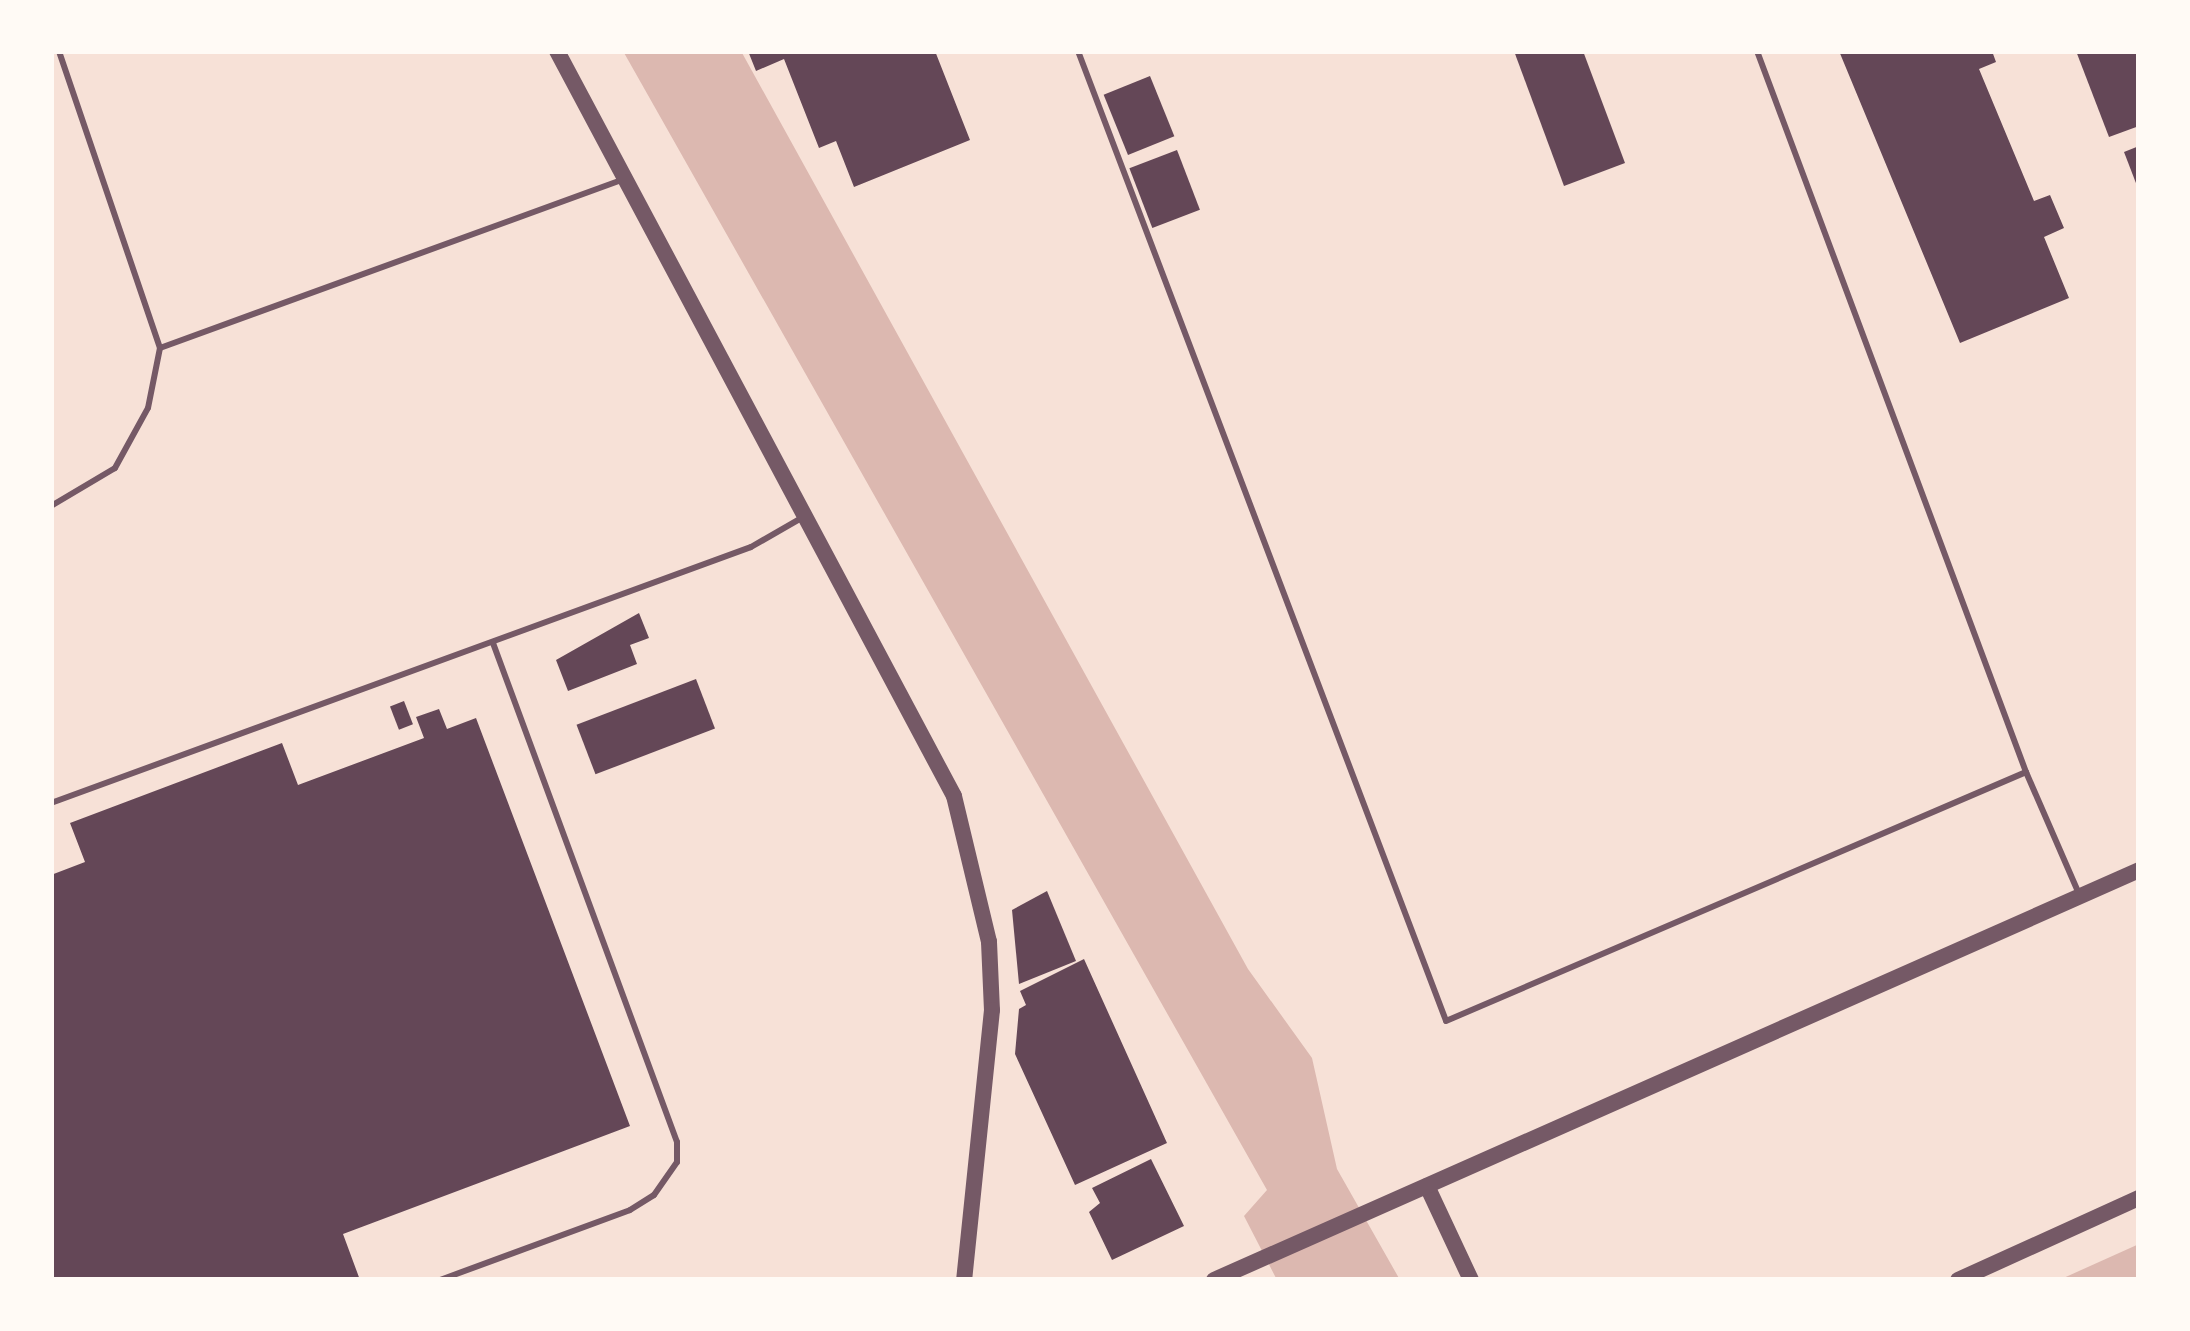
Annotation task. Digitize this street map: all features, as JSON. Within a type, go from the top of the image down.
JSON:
[{"type":"street","points":[[557,51],[925,730],[976,872],[992,1010],[964,1280]]},
{"type":"street","points":[[1214,1280],[2139,870]]},
{"type":"street","points":[[1427,1186],[1471,1280]]},
{"type":"street","points":[[1958,1280],[2139,1198]]},
{"type":"lane","points":[[51,506],[115,468],[148,408],[160,348],[59,51]]},
{"type":"lane","points":[[1078,51],[1446,1021],[2026,772]]},
{"type":"lane","points":[[1757,51],[2026,772],[2080,896]]},
{"type":"lane","points":[[160,348],[627,178]]},
{"type":"lane","points":[[51,803],[752,547],[808,515]]},
{"type":"lane","points":[[440,1280],[630,1210],[654,1195],[677,1162],[677,1142],[493,643]]},
{"type":"shaded area","points":[[623,51],[741,51],[1248,969],[1312,1058],[1337,1169],[1400,1280],[1277,1280],[1244,1216],[1267,1190]]},
{"type":"shaded area","points":[[2139,1244],[2139,1280],[2059,1280]]},
{"type":"building","points":[[748,51],[935,51],[970,140],[854,187],[836,141],[819,148],[784,59],[756,71]]},
{"type":"building","points":[[1514,51],[1583,51],[1625,163],[1564,186]]},
{"type":"building","points":[[1839,51],[1992,51],[1996,62],[1979,69],[2034,201],[2050,195],[2064,228],[2044,237],[2069,298],[1960,343]]},
{"type":"building","points":[[2076,51],[2139,51],[2139,126],[2109,137]]},
{"type":"building","points":[[1150,76],[1174,136],[1128,155],[1104,95]]},
{"type":"building","points":[[2139,146],[2139,191],[2124,152]]},
{"type":"building","points":[[1177,150],[1200,210],[1152,228],[1129,168]]},
{"type":"building","points":[[639,613],[649,638],[630,645],[637,664],[568,691],[556,660]]},
{"type":"building","points":[[696,679],[715,728],[595,774],[577,725]]},
{"type":"building","points":[[404,701],[413,724],[399,730],[390,706]]},
{"type":"building","points":[[439,709],[447,729],[476,718],[630,1126],[343,1234],[360,1280],[51,1280],[51,875],[85,862],[70,823],[282,743],[298,785],[424,738],[416,717]]},
{"type":"building","points":[[1047,891],[1076,961],[1019,984],[1012,910]]},
{"type":"building","points":[[1084,959],[1167,1143],[1075,1185],[1015,1054],[1019,1009],[1026,1005],[1020,991]]},
{"type":"building","points":[[1151,1159],[1184,1226],[1112,1260],[1089,1212],[1100,1203],[1092,1188]]}]
